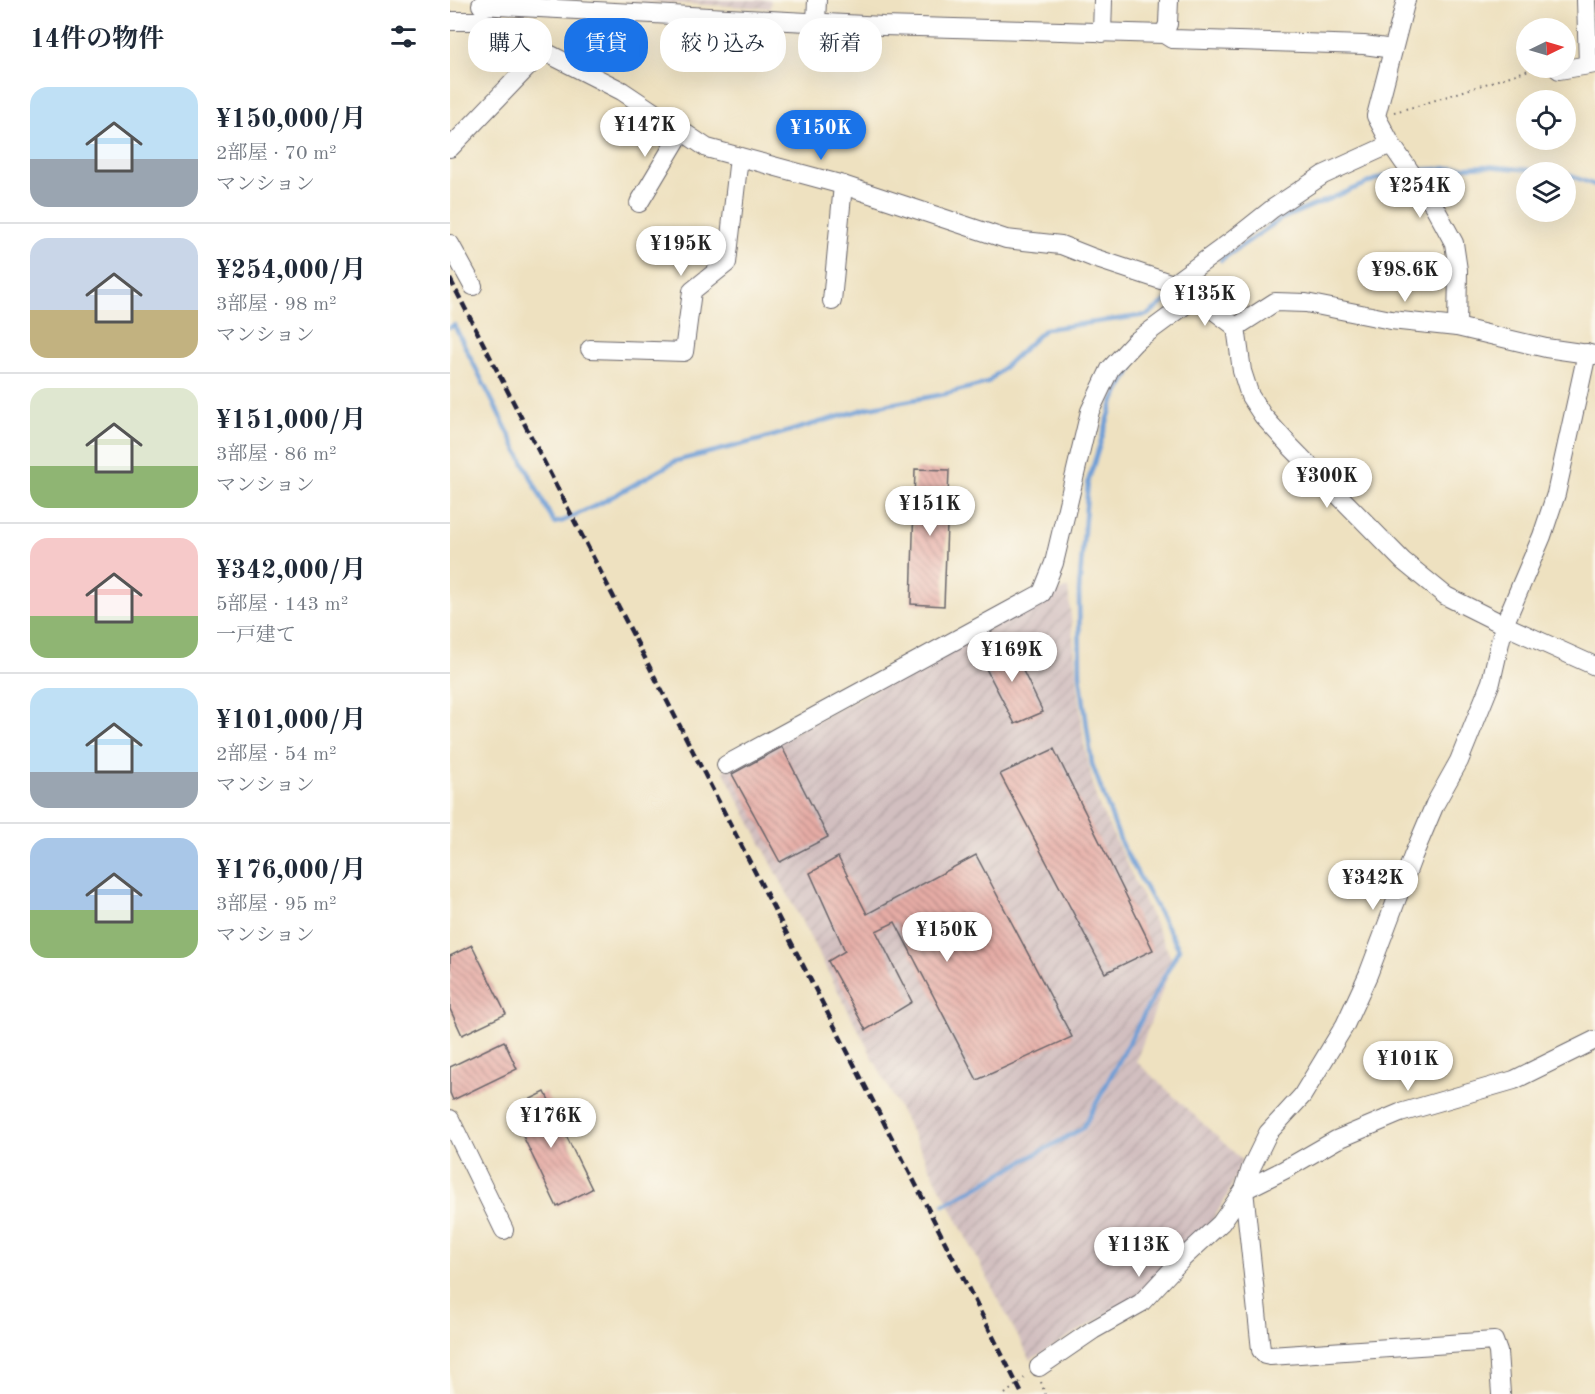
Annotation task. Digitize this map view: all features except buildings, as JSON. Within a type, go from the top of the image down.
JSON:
[{"type":"street","points":[[816,18],[817,0]]},
{"type":"street","points":[[1102,33],[1103,0]]},
{"type":"street","points":[[1164,34],[1168,24],[1170,0]]},
{"type":"street","points":[[1406,0],[1376,116],[1391,144],[1434,206],[1454,243],[1458,270],[1457,327]]},
{"type":"street","points":[[1576,61],[1586,0]]},
{"type":"street","points":[[450,21],[481,9],[798,21]]},
{"type":"street","points":[[481,9],[494,18]]},
{"type":"street","points":[[882,25],[1164,34],[1172,39],[1364,45],[1393,48]]},
{"type":"street","points":[[552,56],[622,91],[707,148],[843,185],[1006,239],[1061,245],[1173,284],[1196,297],[1236,327],[1242,371],[1250,396],[1263,416],[1288,445],[1403,561],[1446,596],[1595,666]]},
{"type":"street","points":[[450,148],[523,72]]},
{"type":"street","points":[[639,203],[682,131]]},
{"type":"street","points":[[1173,284],[1272,209],[1323,175],[1391,144]]},
{"type":"street","points":[[590,349],[684,352],[693,291],[727,262],[739,157]]},
{"type":"street","points":[[832,301],[843,185]]},
{"type":"street","points":[[450,244],[473,286]]},
{"type":"street","points":[[726,765],[1042,592],[1054,563],[1090,411],[1110,369],[1135,342],[1196,297]]},
{"type":"street","points":[[1039,1367],[1093,1330],[1141,1303],[1182,1259],[1221,1223],[1244,1190],[1251,1168],[1268,1133],[1302,1096],[1346,1025],[1368,975],[1413,856],[1435,804],[1459,762],[1491,682],[1504,625],[1542,536],[1556,494],[1591,354],[1546,348],[1457,327],[1391,320],[1305,303],[1275,302],[1236,327]]},
{"type":"street","points":[[1244,1190],[1336,1140],[1400,1113],[1514,1080],[1595,1040]]},
{"type":"street","points":[[450,1119],[504,1230]]},
{"type":"street","points":[[1244,1190],[1261,1350],[1265,1355],[1494,1341],[1498,1352],[1501,1394]]},
{"type":"path","points":[[1376,116],[1417,106],[1516,74]]},
{"type":"path","points":[[1005,1394],[1039,1367]]},
{"type":"shaded area","points":[[609,0],[771,0],[770,8]]},
{"type":"shaded area","points":[[1068,587],[1084,744],[1097,801],[1173,962],[1136,1061],[1242,1160],[1228,1194],[1209,1227],[1138,1296],[1030,1360],[723,770]]},
{"type":"waterway","points":[[1422,170],[1486,166],[1516,169]]},
{"type":"waterway","points":[[1221,260],[1281,219],[1394,172]]},
{"type":"waterway","points":[[1576,178],[1595,185]]},
{"type":"waterway","points":[[450,327],[454,325],[554,523],[601,503],[676,461],[759,440],[868,408],[945,394],[987,383],[1045,329],[1147,315],[1178,292]]},
{"type":"waterway","points":[[944,1205],[1083,1128],[1179,949],[1122,845],[1092,764],[1080,674],[1079,591],[1088,482],[1114,400],[1132,369],[1137,350]]},
{"type":"railway","points":[[450,279],[1022,1394]]}]
